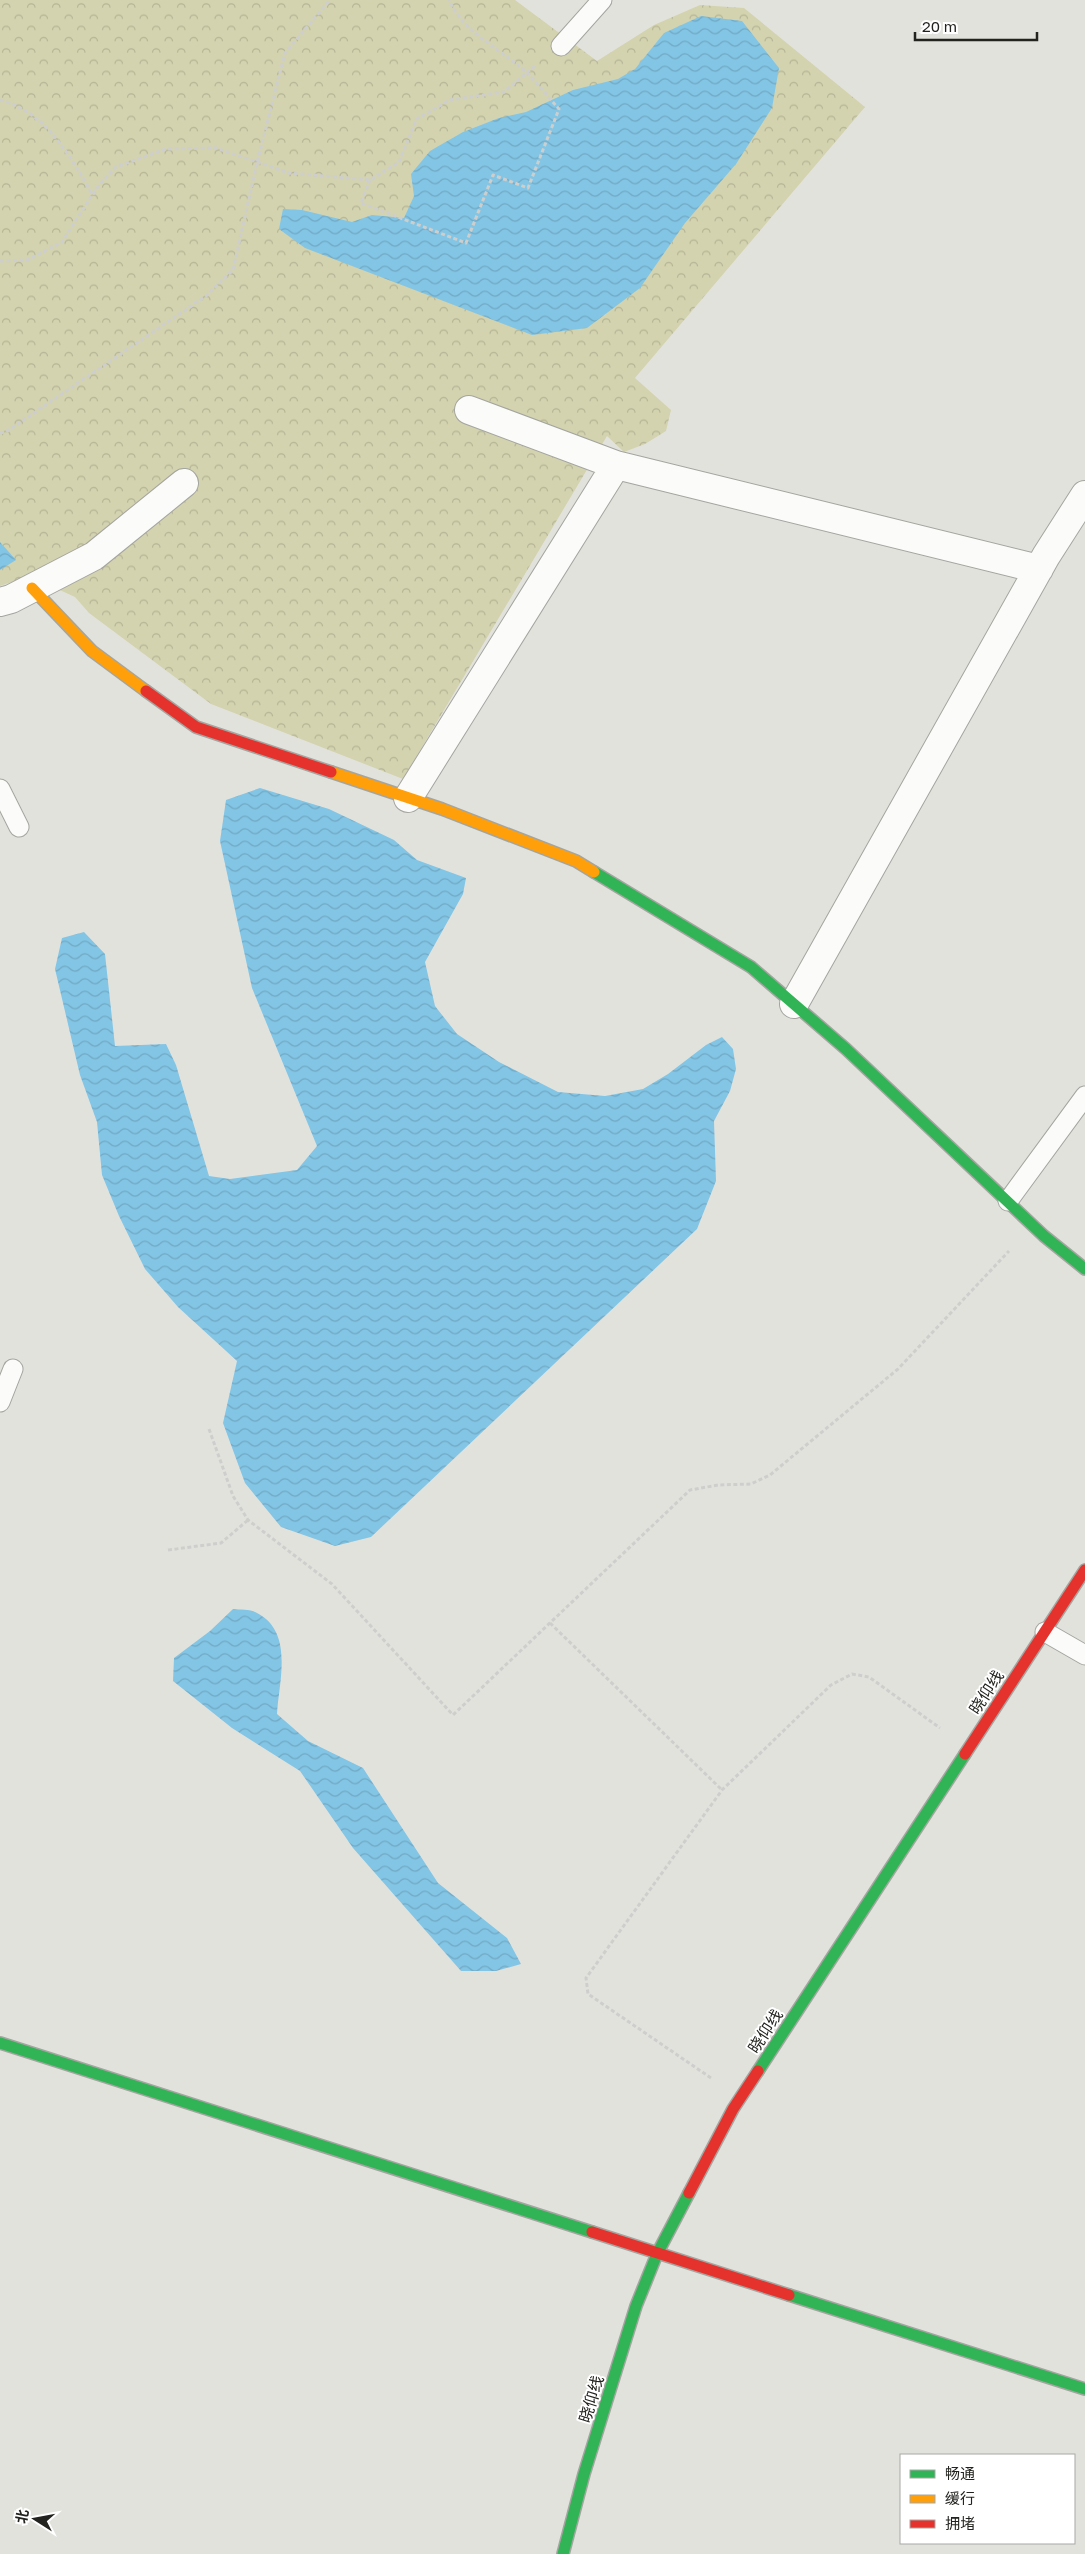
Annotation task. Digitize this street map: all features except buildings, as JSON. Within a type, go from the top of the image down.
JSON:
[{"type":"street","points":[[469,410],[616,465],[1039,569]]},
{"type":"street","points":[[408,798],[616,465]]},
{"type":"street","points":[[0,602],[94,556],[184,483]]},
{"type":"street","points":[[794,1004],[1039,569],[1085,495]]},
{"type":"street","points":[[32,588],[92,651],[196,726],[408,798],[576,861],[751,967],[846,1049],[1033,1225],[1085,1269]]},
{"type":"street","name":"晓仰线","points":[[563,2554],[584,2474],[636,2306],[658,2254],[740,2098],[1085,1570]]},
{"type":"street","points":[[0,2043],[1085,2389]]},
{"type":"lane","points":[[561,46],[602,0]]},
{"type":"lane","points":[[0,789],[19,828]]},
{"type":"lane","points":[[1008,1201],[1085,1096]]},
{"type":"lane","points":[[0,1402],[13,1368]]},
{"type":"lane","points":[[1045,1632],[1085,1655]]},
{"type":"path","points":[[0,433],[6,432],[34,414],[198,302],[234,270],[257,163],[285,53],[330,0]]},
{"type":"path","points":[[450,0],[455,13],[479,37],[526,72],[558,109],[528,188],[493,175],[466,243],[361,203],[370,180],[399,162],[417,119],[450,100],[504,92],[526,72],[561,46]]},
{"type":"path","points":[[0,100],[11,103],[33,116],[54,135],[93,195]]},
{"type":"path","points":[[0,261],[28,260],[62,242],[99,184],[116,167],[166,149],[216,148],[289,172],[370,180]]},
{"type":"path","points":[[209,1429],[233,1496],[248,1520],[332,1584],[453,1715],[690,1490],[718,1485],[751,1484],[770,1475],[898,1369],[1033,1225]]},
{"type":"path","points":[[168,1550],[221,1543],[248,1520]]},
{"type":"path","points":[[550,1622],[722,1790]]},
{"type":"path","points":[[740,2098],[588,1994],[586,1978],[722,1790],[831,1685],[852,1674],[869,1677],[968,1748]]},
{"type":"green space","points":[[0,0],[515,0],[597,61],[654,25],[700,5],[744,8],[865,107],[635,378],[671,410],[666,431],[645,444],[624,452],[607,436],[403,779],[211,704],[89,613],[75,597],[29,576],[0,586]]},
{"type":"water","points":[[701,16],[742,21],[779,68],[772,108],[736,164],[685,223],[640,288],[587,328],[532,335],[305,248],[279,229],[283,209],[302,210],[352,222],[372,215],[404,218],[414,196],[411,174],[430,151],[463,132],[499,118],[526,112],[573,90],[618,79],[635,69],[664,33]]},
{"type":"water","points":[[0,542],[16,560],[0,570]]},
{"type":"water","points":[[260,788],[329,809],[394,840],[417,860],[466,878],[463,894],[425,962],[435,1006],[457,1034],[499,1062],[558,1092],[605,1096],[643,1089],[668,1074],[706,1045],[722,1037],[733,1049],[736,1069],[730,1091],[714,1121],[716,1181],[697,1229],[371,1537],[335,1546],[281,1527],[245,1483],[223,1423],[237,1361],[178,1307],[145,1269],[119,1216],[102,1175],[97,1122],[80,1075],[55,969],[62,938],[84,932],[105,954],[115,1046],[166,1044],[176,1065],[209,1176],[230,1179],[297,1170],[317,1146],[252,988],[220,841],[226,800]]},
{"type":"water","points":[[233,1609],[249,1610],[257,1613],[269,1621],[276,1632],[282,1658],[277,1714],[308,1741],[363,1768],[438,1883],[507,1938],[521,1964],[496,1971],[461,1971],[353,1848],[300,1771],[232,1728],[173,1681],[174,1658],[210,1631]]},
{"type":"traffic: fast","points":[[594,872],[751,967],[846,1049],[1044,1236],[1085,1269]]},
{"type":"traffic: fast","points":[[758,2071],[965,1754]]},
{"type":"traffic: fast","points":[[0,2043],[592,2232]]},
{"type":"traffic: fast","points":[[563,2554],[584,2474],[636,2306],[657,2254],[689,2193]]},
{"type":"traffic: fast","points":[[789,2295],[1085,2389]]},
{"type":"traffic: slow","points":[[32,588],[92,651],[146,691]]},
{"type":"traffic: slow","points":[[331,772],[442,809],[576,861],[594,872]]},
{"type":"traffic: jam","points":[[146,691],[196,727],[331,772]]},
{"type":"traffic: jam","points":[[965,1754],[1085,1570]]},
{"type":"traffic: jam","points":[[689,2193],[733,2109],[758,2071]]},
{"type":"traffic: jam","points":[[592,2232],[789,2295]]}]
